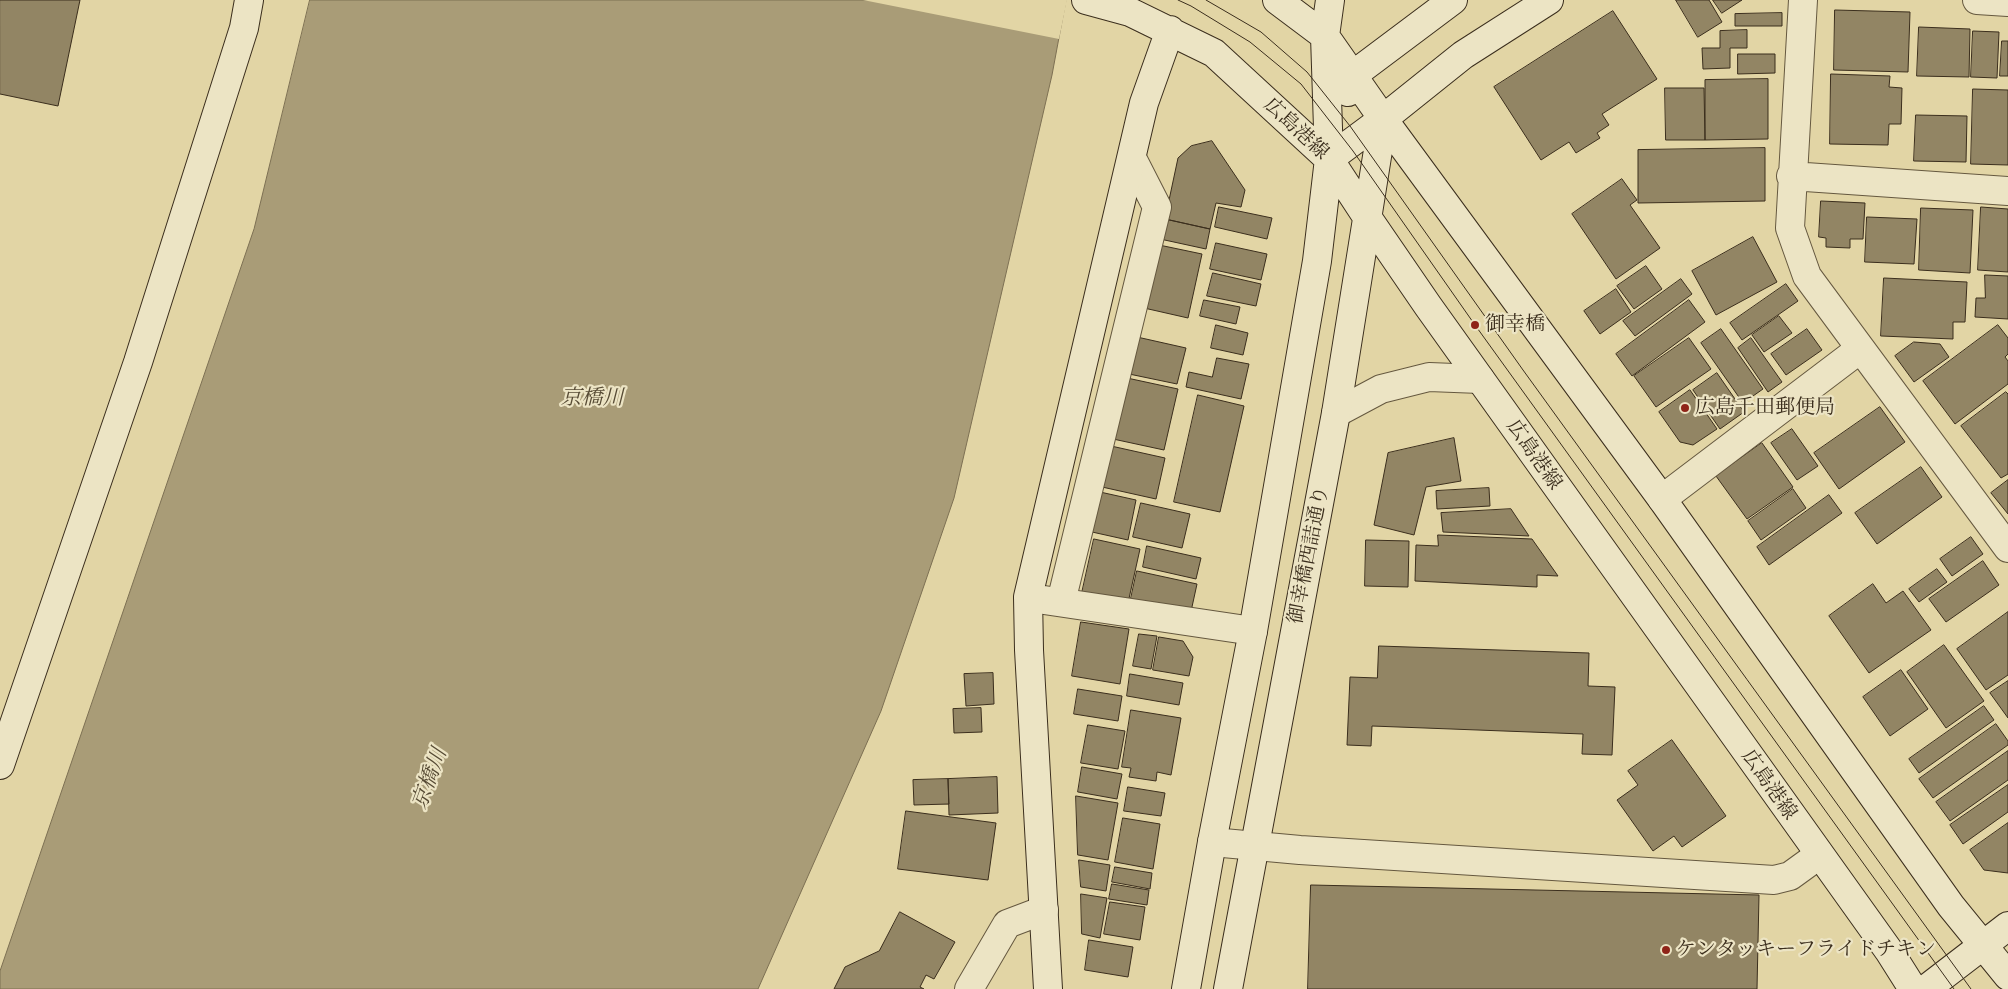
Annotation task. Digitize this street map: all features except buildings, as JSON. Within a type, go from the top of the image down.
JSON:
[{"type":"street","points":[[0,765],[138,362],[244,28],[249,0]]},
{"type":"street","name":"広島港線","points":[[1086,0],[1130,12],[1214,53],[1329,159],[1367,218],[1480,379],[1889,951],[1913,989]]},
{"type":"street","points":[[1277,0],[1325,36],[1383,119],[1662,499],[1951,906],[2008,976]]},
{"type":"street","points":[[1329,159],[1325,36],[1330,0]]},
{"type":"street","points":[[1329,159],[1353,75],[1453,0]]},
{"type":"street","points":[[1329,159],[1383,119],[1463,54],[1549,0]]},
{"type":"street","points":[[1803,0],[1791,176],[1790,228],[1807,276],[2008,548]]},
{"type":"street","points":[[1977,0],[2008,2]]},
{"type":"street","points":[[1048,989],[1029,650],[1028,597],[1144,103],[1170,30]]},
{"type":"street","name":"御幸橋西詰通り","points":[[1228,989],[1336,413],[1383,119]]},
{"type":"street","points":[[1061,602],[1157,207],[1132,158]]},
{"type":"street","name":"御幸橋西詰通り","points":[[1186,989],[1253,631],[1317,261],[1329,159]]},
{"type":"street","points":[[1791,176],[2008,191]]},
{"type":"street","points":[[1662,499],[1860,349]]},
{"type":"street","points":[[1336,413],[1381,389],[1429,377],[1480,379]]},
{"type":"street","points":[[1028,597],[1253,631]]},
{"type":"street","points":[[1212,842],[1300,850],[1774,880],[1790,876],[1819,854]]},
{"type":"street","points":[[969,989],[1007,924],[1044,910]]},
{"type":"street","points":[[1926,989],[2008,926]]},
{"type":"water","name":"京橋川","points":[[310,0],[1066,0],[1052,75],[954,498],[881,711],[758,989],[0,989],[0,971],[254,229]]},
{"type":"pier","points":[[863,0],[1067,0],[1059,39]]},
{"type":"tram line","points":[[1178,0],[1250,42],[1301,84],[1353,151],[1475,325],[1954,989]]},
{"type":"tram line","points":[[1206,0],[1261,32],[1307,72],[1350,126],[1523,370],[1971,989]]},
{"type":"place","name":"御幸橋","points":[[1475,325]]},
{"type":"place","name":"広島千田郵便局","points":[[1685,408]]},
{"type":"place","name":"ケンタッキーフライドチキン","points":[[1666,950]]}]
